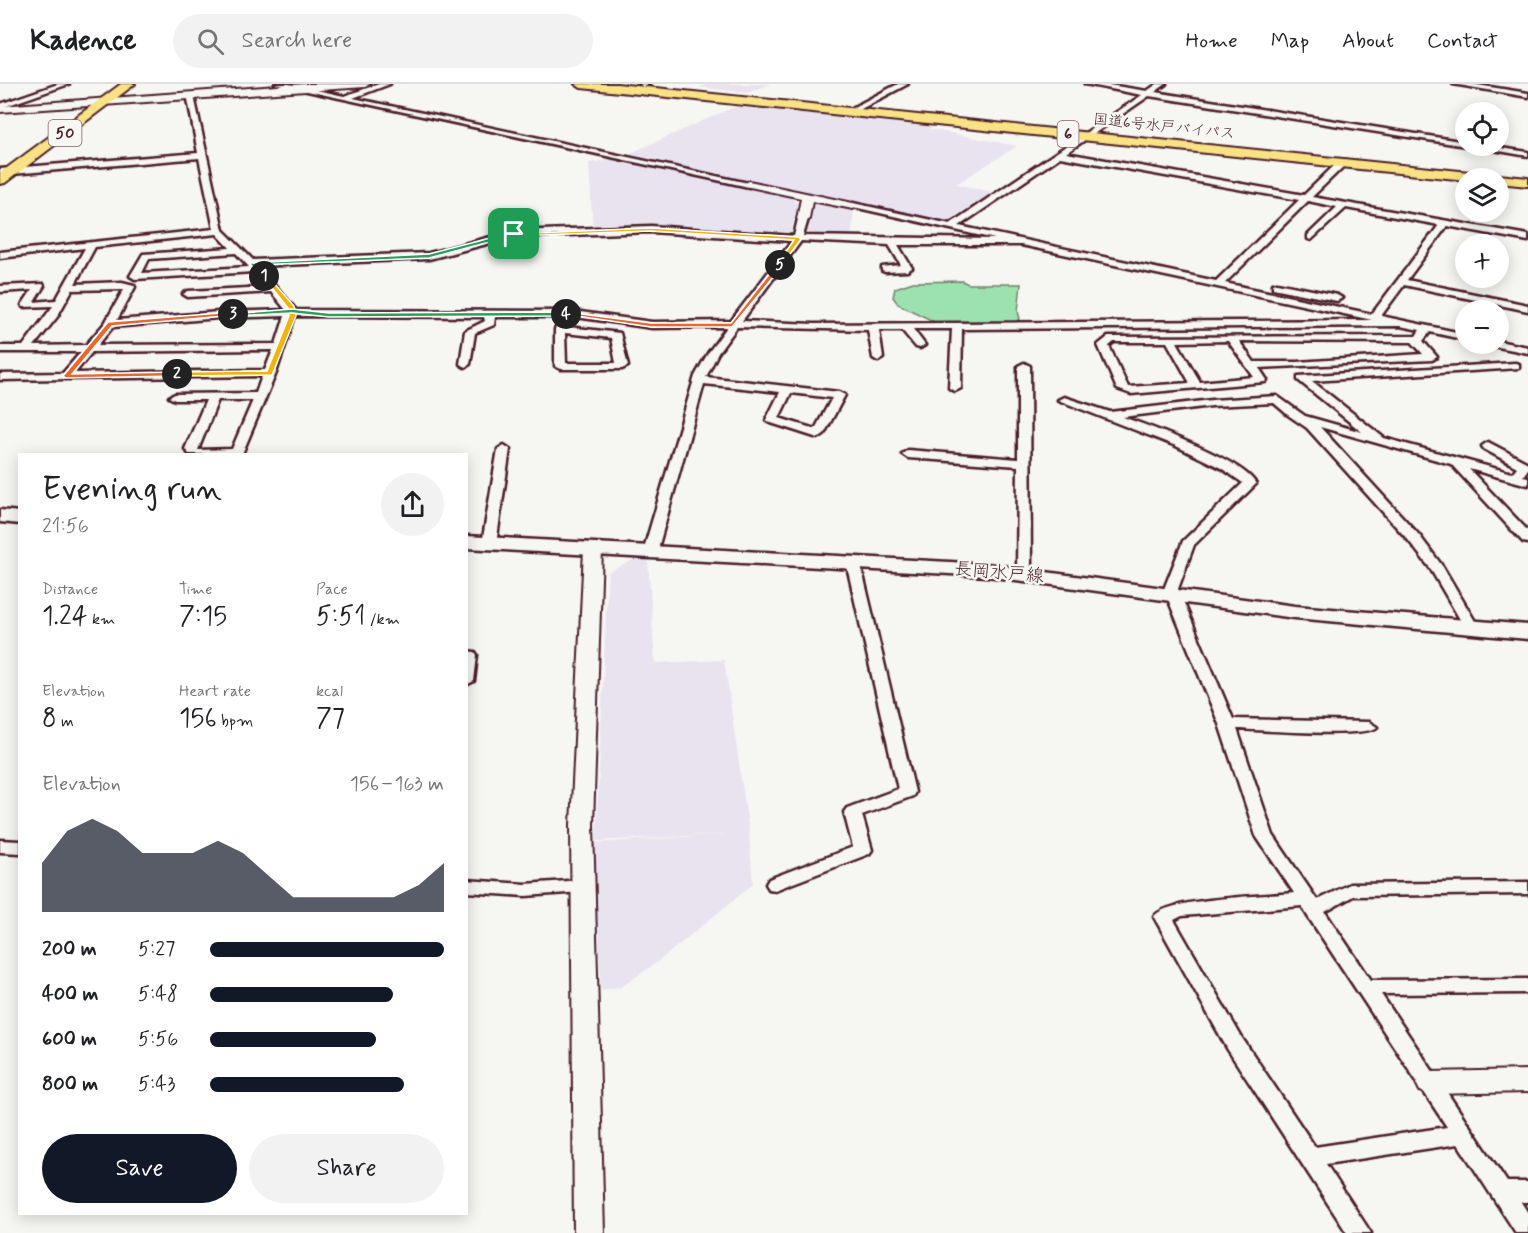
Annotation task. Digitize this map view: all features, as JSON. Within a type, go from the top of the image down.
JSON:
[{"type":"highway","name":"50","points":[[3,173],[116,84]]},
{"type":"highway","name":"50","points":[[3,173],[106,103],[129,84]]},
{"type":"highway","name":"国道6号水戸バイパス","points":[[581,84],[1528,179]]},
{"type":"highway","name":"国道6号水戸バイパス","points":[[640,84],[1343,162],[1528,179]]},
{"type":"main road","points":[[0,516],[18,518]]},
{"type":"main road","name":"長岡水戸線","points":[[468,542],[853,562],[1024,574],[1352,618],[1528,632]]},
{"type":"street","points":[[0,107],[65,84]]},
{"type":"street","points":[[279,84],[1455,335]]},
{"type":"street","points":[[0,107],[91,104],[292,87],[365,84]]},
{"type":"street","points":[[345,98],[386,84]]},
{"type":"street","points":[[856,108],[904,84]]},
{"type":"street","points":[[1089,84],[1455,142]]},
{"type":"street","points":[[951,227],[1162,84]]},
{"type":"street","points":[[1457,84],[1528,95]]},
{"type":"street","points":[[190,96],[219,231],[255,266],[292,311]]},
{"type":"street","points":[[1509,151],[1528,154]]},
{"type":"street","points":[[1059,154],[1528,238]]},
{"type":"street","points":[[3,173],[203,155]]},
{"type":"street","points":[[1218,284],[1343,162]]},
{"type":"street","points":[[650,552],[700,380],[712,353],[798,239],[807,197]]},
{"type":"street","points":[[1311,237],[1344,205]]},
{"type":"street","points":[[1375,317],[1445,224]]},
{"type":"street","points":[[239,250],[146,256],[135,276],[196,273],[255,266],[429,256],[514,234],[651,229],[798,239],[1022,242]]},
{"type":"street","points":[[0,255],[219,231]]},
{"type":"street","points":[[885,269],[907,268],[891,242]]},
{"type":"street","points":[[26,349],[60,303],[92,245]]},
{"type":"street","points":[[182,307],[196,273]]},
{"type":"street","points":[[1227,276],[1337,298]]},
{"type":"street","points":[[1401,282],[1528,308]]},
{"type":"street","points":[[66,376],[110,324],[130,287],[122,285],[68,287]]},
{"type":"street","points":[[0,289],[39,286],[27,306],[60,303]]},
{"type":"street","points":[[110,324],[275,289]]},
{"type":"street","points":[[182,307],[256,312],[292,311],[329,315],[573,314],[651,325],[758,324],[814,327],[905,327],[1400,323]]},
{"type":"street","points":[[237,453],[270,373],[292,311]]},
{"type":"street","points":[[465,364],[470,332],[490,323],[489,314]]},
{"type":"street","points":[[560,329],[616,335],[622,366],[561,366],[560,329],[573,314]]},
{"type":"street","points":[[955,388],[957,326]]},
{"type":"street","points":[[873,327],[878,358]]},
{"type":"street","points":[[905,327],[920,345]]},
{"type":"street","points":[[1251,365],[1297,365],[1432,357],[1417,340],[1426,328]]},
{"type":"street","points":[[1170,338],[1196,384]]},
{"type":"street","points":[[1231,338],[1261,380],[1131,391],[1123,389],[1102,345],[1112,339],[1231,338],[1419,339]]},
{"type":"street","points":[[1509,346],[1528,350]]},
{"type":"street","points":[[0,349],[280,347]]},
{"type":"street","points":[[1024,366],[1024,574]]},
{"type":"street","points":[[1379,439],[1302,378],[1515,366]]},
{"type":"street","points":[[0,377],[270,373]]},
{"type":"street","points":[[700,380],[838,394],[818,434],[771,420],[787,389]]},
{"type":"street","points":[[194,453],[191,449],[214,396]]},
{"type":"street","points":[[175,397],[260,396]]},
{"type":"street","points":[[1064,399],[1203,454],[1248,478],[1250,484],[1188,544],[1171,589],[1173,595],[1227,724],[1265,836],[1528,1232]]},
{"type":"street","points":[[1108,415],[1212,403],[1277,399],[1292,413],[1303,419],[1528,481]]},
{"type":"street","points":[[1303,419],[1414,538],[1436,567],[1472,628]]},
{"type":"street","points":[[1488,446],[1524,466],[1515,477]]},
{"type":"street","points":[[489,544],[504,449]]},
{"type":"street","points":[[908,454],[1024,463]]},
{"type":"street","points":[[1455,460],[1528,539]]},
{"type":"street","points":[[589,1233],[582,825],[593,549]]},
{"type":"street","points":[[775,884],[863,850],[853,812],[907,792],[853,562]]},
{"type":"street","points":[[468,655],[470,655],[468,668]]},
{"type":"street","points":[[1227,724],[1330,728],[1369,727]]},
{"type":"street","points":[[0,846],[18,846]]},
{"type":"street","points":[[468,886],[525,890],[582,886]]},
{"type":"street","points":[[1360,1233],[1235,1044],[1163,917],[1180,910],[1309,904],[1350,890],[1528,888]]},
{"type":"street","points":[[1366,987],[1528,986]]},
{"type":"street","points":[[1430,1083],[1528,1082]]},
{"type":"street","points":[[1310,1157],[1464,1134]]},
{"type":"street","points":[[1503,1192],[1528,1192]]},
{"type":"shaded area","points":[[707,84],[771,84],[746,93],[700,87]]},
{"type":"shaded area","points":[[743,103],[938,124],[929,129],[1017,146],[956,184],[998,193],[953,223],[946,224],[624,156]]},
{"type":"shaded area","points":[[618,159],[788,196],[798,204],[790,237],[649,228],[593,231],[589,163]]},
{"type":"shaded area","points":[[821,201],[854,209],[851,238],[806,235],[810,203]]},
{"type":"shaded area","points":[[634,560],[648,560],[655,663],[724,660],[749,833],[753,884],[660,960],[621,987],[601,990],[595,843],[726,834],[596,841],[608,572]]},
{"type":"green space","points":[[962,281],[968,284],[1021,284],[1018,311],[1020,319],[1013,323],[947,324],[935,322],[898,304],[893,297],[895,288],[913,282]]},
{"type":"route","points":[[514,234],[429,256],[252,263],[292,311],[270,373],[66,376],[110,324],[256,312],[292,311],[329,315],[573,314],[651,325],[732,325],[798,239],[651,229],[514,234]]}]
